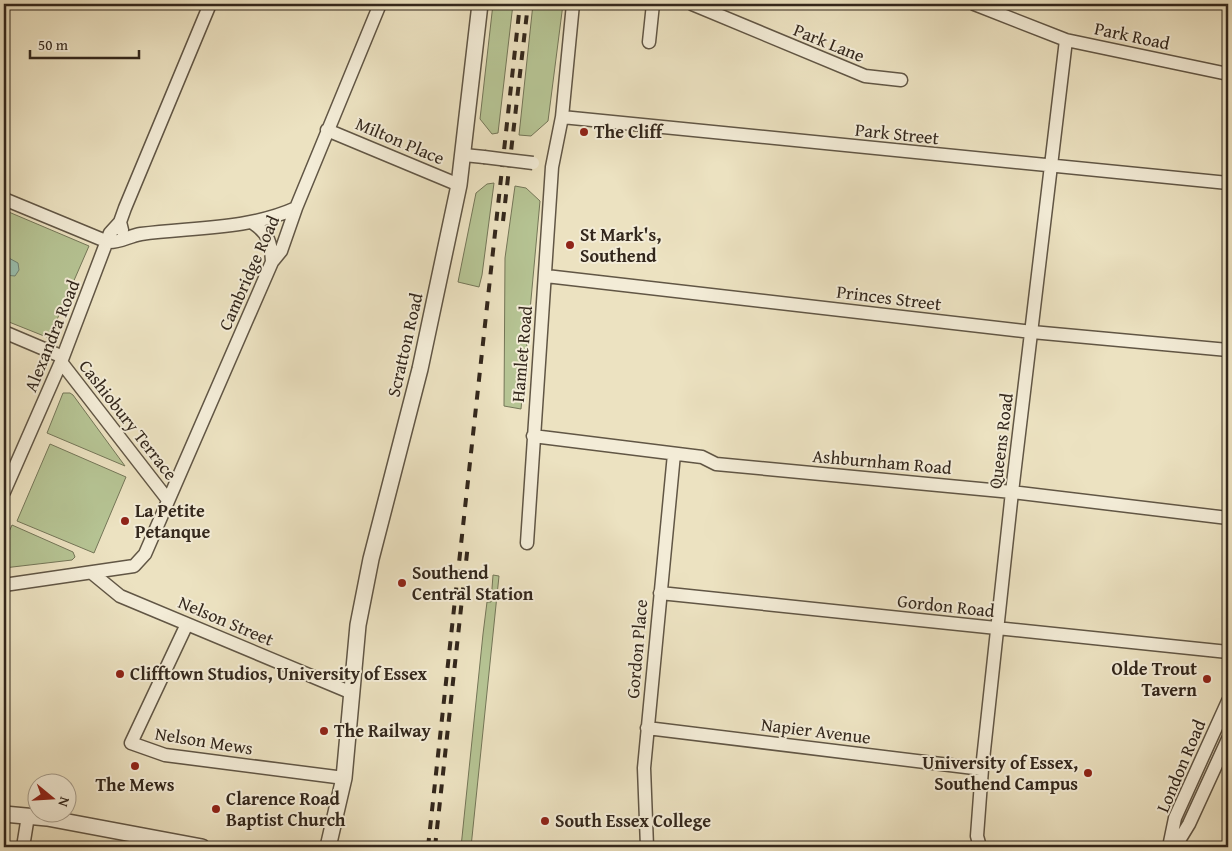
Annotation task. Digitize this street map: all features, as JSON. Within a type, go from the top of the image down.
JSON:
[{"type":"street","name":"Alexandra Road","points":[[4,492],[62,360],[113,228],[120,222],[210,4]]},
{"type":"street","name":"Cambridge Road","points":[[92,573],[134,566],[145,554],[272,262],[281,251],[327,130],[380,4]]},
{"type":"street","name":"Scratton Road","points":[[328,847],[344,778],[358,625],[371,559],[420,369],[459,185],[464,156],[480,4]]},
{"type":"street","name":"Hamlet Road","points":[[527,543],[552,167],[562,117],[573,4]]},
{"type":"street","points":[[649,42],[653,4]]},
{"type":"street","name":"Park Lane","points":[[692,4],[865,76],[901,80]]},
{"type":"street","name":"Park Road","points":[[974,4],[990,7],[1066,40],[1228,74]]},
{"type":"street","name":"Queens Road","points":[[980,847],[977,836],[982,769],[1012,492],[1066,40]]},
{"type":"street","name":"Park Street","points":[[562,117],[1228,183]]},
{"type":"street","name":"Milton Place","points":[[327,130],[459,185]]},
{"type":"street","points":[[464,156],[533,163],[552,167]]},
{"type":"street","points":[[4,199],[108,242],[115,243],[126,238],[254,223],[296,208]]},
{"type":"street","points":[[120,222],[126,238]]},
{"type":"street","points":[[254,223],[264,230],[269,238],[272,262]]},
{"type":"street","name":"Princes Street","points":[[546,276],[1032,332],[1228,350]]},
{"type":"street","points":[[4,332],[62,360]]},
{"type":"street","name":"Cashiobury Terrace","points":[[62,360],[138,465],[168,500]]},
{"type":"street","name":"Ashburnham Road","points":[[533,436],[702,457],[716,464],[1012,492],[1228,518]]},
{"type":"street","name":"Gordon Place","points":[[647,847],[644,768],[674,454]]},
{"type":"street","points":[[4,585],[92,573]]},
{"type":"street","name":"Nelson Street","points":[[92,573],[120,596],[352,693]]},
{"type":"street","name":"Gordon Road","points":[[660,593],[1228,652]]},
{"type":"street","name":"Nelson Mews","points":[[187,624],[131,743],[165,755],[344,778]]},
{"type":"street","name":"London Road","points":[[1169,847],[1175,818],[1228,701]]},
{"type":"street","name":"Napier Avenue","points":[[647,728],[982,769]]},
{"type":"street","name":"London Road","points":[[1175,847],[1189,824],[1228,739]]},
{"type":"street","points":[[4,814],[28,816],[23,847]]},
{"type":"street","points":[[76,824],[178,845],[202,847]]},
{"type":"shaded area","points":[[493,4],[513,4],[498,133],[492,134],[480,119]]},
{"type":"shaded area","points":[[533,4],[563,4],[548,121],[531,136],[519,135]]},
{"type":"shaded area","points":[[494,183],[479,287],[458,282],[476,193],[487,184]]},
{"type":"shaded area","points":[[515,186],[526,188],[540,201],[521,409],[504,406],[505,258]]},
{"type":"shaded area","points":[[4,210],[89,246],[49,338],[4,320]]},
{"type":"shaded area","points":[[4,249],[9,252],[7,257],[18,263],[19,270],[15,276],[4,275]]},
{"type":"shaded area","points":[[63,393],[73,395],[125,466],[47,433]]},
{"type":"shaded area","points":[[50,444],[126,477],[94,553],[17,521]]},
{"type":"shaded area","points":[[12,525],[73,552],[75,557],[72,560],[4,568],[4,543]]},
{"type":"shaded area","points":[[493,575],[499,576],[471,847],[461,847],[483,634],[487,602],[491,602]]},
{"type":"railway","points":[[428,847],[520,4]]},
{"type":"railway","points":[[503,221],[528,4]]},
{"type":"railway","points":[[435,847],[468,544]]},
{"type":"place","name":"The Cliff","points":[[584,132]]},
{"type":"place","name":"St Mark's, Southend","points":[[570,245]]},
{"type":"place","name":"La Petite Petanque","points":[[125,521]]},
{"type":"place","name":"Southend Central Station","points":[[402,583]]},
{"type":"place","name":"Clifftown Studios, University of Essex","points":[[120,674]]},
{"type":"place","name":"Olde Trout Tavern","points":[[1207,679]]},
{"type":"place","name":"The Railway","points":[[324,731]]},
{"type":"place","name":"The Mews","points":[[135,766]]},
{"type":"place","name":"University of Essex, Southend Campus","points":[[1088,773]]},
{"type":"place","name":"Clarence Road Baptist Church","points":[[216,809]]},
{"type":"place","name":"South Essex College","points":[[545,821]]}]
